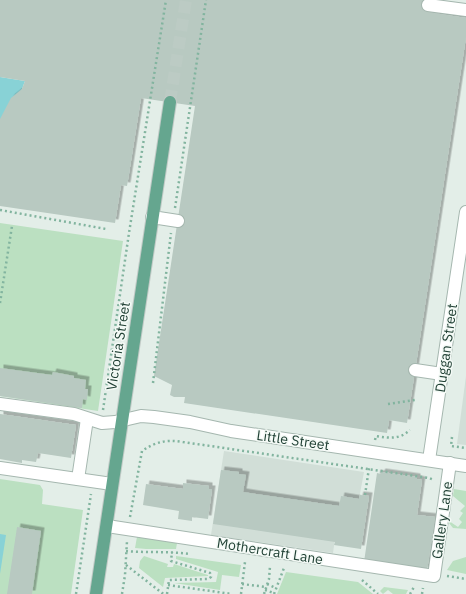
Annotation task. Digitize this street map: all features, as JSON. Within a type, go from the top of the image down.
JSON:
[{"type":"main road","name":"Victoria Street","points":[[96,594],[170,102]]},
{"type":"street","points":[[428,5],[466,10]]},
{"type":"street","name":"Duggan Street","points":[[429,460],[466,212]]},
{"type":"street","points":[[152,217],[175,221]]},
{"type":"street","points":[[415,370],[442,374]]},
{"type":"street","name":"Little Street","points":[[0,404],[74,414],[102,423],[141,416],[154,417],[190,422],[231,431],[466,466]]},
{"type":"street","points":[[78,479],[87,419]]},
{"type":"street","name":"Gallery Lane","points":[[434,576],[450,463]]},
{"type":"street","points":[[0,468],[112,484]]},
{"type":"street","name":"Mothercraft Lane","points":[[107,526],[358,566],[434,576]]},
{"type":"path","points":[[129,233],[166,0]]},
{"type":"path","points":[[153,383],[206,0]]},
{"type":"path","points":[[0,210],[106,229]]},
{"type":"path","points":[[0,303],[12,226]]},
{"type":"path","points":[[388,404],[415,400]]},
{"type":"path","points":[[452,437],[451,446],[466,448]]},
{"type":"path","points":[[122,594],[126,565],[127,537],[142,451],[154,444],[174,440],[429,478],[447,484]]},
{"type":"path","points":[[365,495],[369,469]]},
{"type":"path","points":[[126,565],[162,593],[166,594],[169,580],[208,579],[211,577],[210,573],[171,561],[172,552]]},
{"type":"path","points":[[241,594],[245,562]]},
{"type":"path","points":[[264,594],[269,579],[270,566]]},
{"type":"path","points":[[266,587],[274,594],[284,568]]},
{"type":"path","points":[[434,576],[466,579]]},
{"type":"path","points":[[362,580],[378,594]]},
{"type":"path","points":[[242,584],[276,588]]},
{"type":"path","points":[[168,585],[232,594]]},
{"type":"path","points":[[422,594],[423,588]]},
{"type":"shaded area","points":[[466,376],[466,445],[457,444]]},
{"type":"shaded area","points":[[224,451],[364,472],[359,499],[341,497],[333,553],[211,535]]},
{"type":"green space","points":[[0,223],[123,241],[98,411],[0,396]]},
{"type":"green space","points":[[0,479],[40,485],[43,490],[42,504],[83,510],[71,594],[0,594]]},
{"type":"green space","points":[[454,489],[466,491],[466,529],[453,528],[449,523],[449,521],[458,527],[462,522],[459,519],[463,513],[460,511],[465,506],[453,496]]},
{"type":"green space","points":[[137,537],[177,543],[176,549],[135,548]]},
{"type":"green space","points":[[144,556],[168,564],[167,567],[173,567],[174,564],[208,576],[165,578],[163,587],[139,568],[140,561]]},
{"type":"green space","points":[[176,556],[241,565],[239,577],[222,575],[220,590],[174,583],[216,582],[218,572],[176,559]]},
{"type":"green space","points":[[466,557],[466,574],[447,570],[453,561]]},
{"type":"green space","points":[[286,572],[358,582],[373,594],[277,594]]},
{"type":"green space","points":[[384,587],[408,590],[406,594],[393,594],[388,590],[383,594],[380,591]]},
{"type":"water","points":[[0,77],[25,81],[0,133]]},
{"type":"water","points":[[0,534],[6,535],[0,574]]},
{"type":"building","points":[[0,0],[429,0],[427,12],[466,18],[466,37],[407,423],[389,420],[387,433],[184,403],[185,397],[174,397],[170,395],[172,385],[154,376],[195,106],[141,98],[127,186],[121,185],[115,223],[0,206],[0,119],[11,98],[22,89],[25,81],[0,77]]},
{"type":"building","points":[[0,368],[52,375],[53,372],[86,380],[85,389],[88,389],[87,400],[83,399],[82,408],[0,396]]},
{"type":"building","points":[[0,414],[76,425],[71,458],[38,453],[36,462],[22,460],[22,463],[0,459]]},
{"type":"building","points":[[221,470],[239,472],[239,474],[246,475],[243,492],[339,506],[341,496],[359,499],[360,495],[369,496],[361,549],[334,545],[335,542],[213,524]]},
{"type":"building","points":[[382,472],[417,477],[417,479],[422,480],[417,515],[435,517],[427,571],[364,562],[377,473],[381,474]]},
{"type":"building","points":[[183,483],[209,486],[209,489],[212,489],[208,519],[192,517],[192,521],[178,519],[179,511],[143,505],[146,484],[183,489]]},
{"type":"building","points":[[17,527],[41,531],[32,594],[7,594]]},
{"type":"tunnel","points":[[170,102],[186,0]]}]
